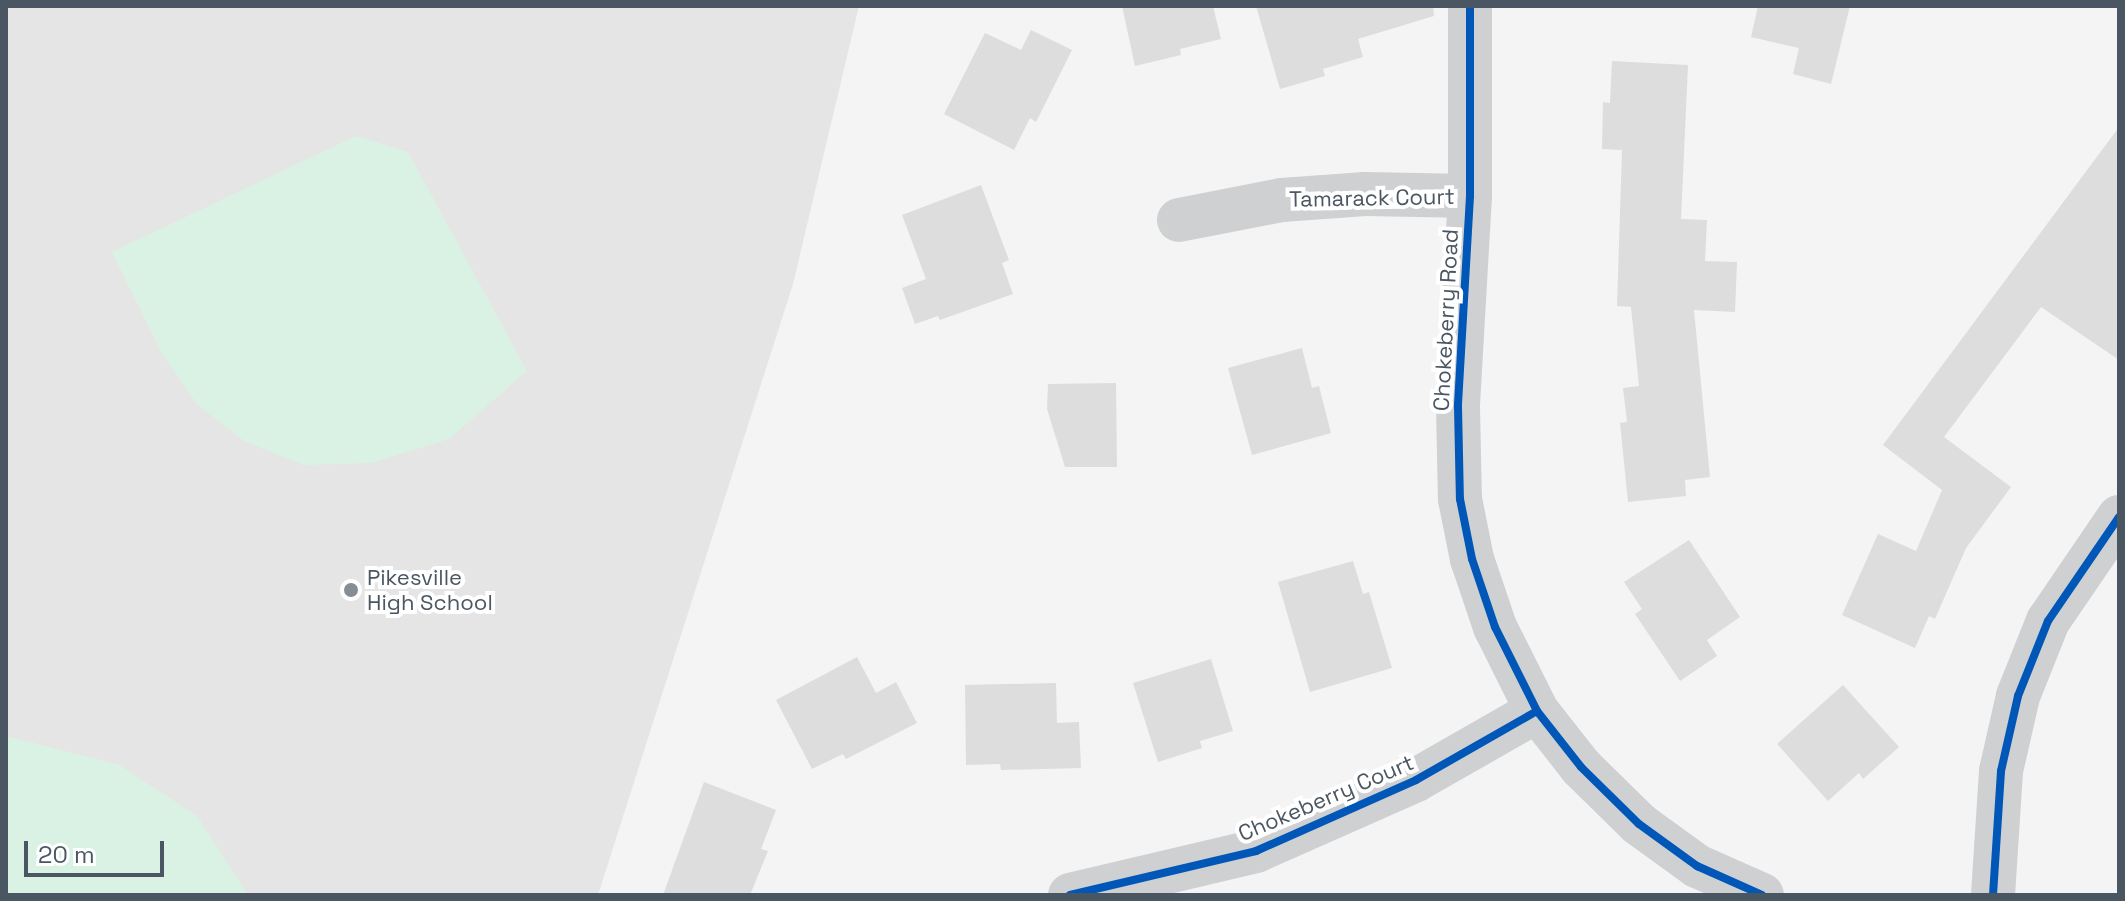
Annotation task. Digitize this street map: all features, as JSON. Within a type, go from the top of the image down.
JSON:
[{"type":"street","name":"Chokeberry Road","points":[[1470,6],[1470,196],[1458,407],[1460,499],[1472,559],[1495,627],[1537,711],[1581,767],[1639,824],[1697,866],[1762,895]]},
{"type":"street","name":"Tamarack Court","points":[[1179,220],[1282,200],[1365,194],[1470,196]]},
{"type":"street","points":[[1993,895],[2001,771],[2018,696],[2048,621],[2119,517]]},
{"type":"street","name":"Chokeberry Court","points":[[1070,895],[1256,851],[1416,780],[1537,711]]},
{"type":"shaded area","name":"Pikesville High School","points":[[6,6],[859,6],[793,284],[598,895],[6,895]]},
{"type":"green space","points":[[356,136],[408,152],[527,371],[449,439],[371,463],[304,465],[244,441],[197,404],[162,354],[112,252]]},
{"type":"green space","points":[[6,736],[119,765],[197,816],[248,895],[6,895]]},
{"type":"building","points":[[1122,6],[1213,6],[1221,39],[1180,49],[1181,55],[1135,66]]},
{"type":"building","points":[[1256,6],[1433,6],[1434,16],[1358,39],[1363,57],[1323,69],[1325,76],[1280,89]]},
{"type":"building","points":[[1758,6],[1850,6],[1831,84],[1793,74],[1799,48],[1751,37]]},
{"type":"building","points":[[1031,30],[1072,50],[1036,122],[1030,118],[1014,150],[944,114],[985,33],[1021,50]]},
{"type":"building","points":[[1612,61],[1688,65],[1681,219],[1707,220],[1705,261],[1737,262],[1735,312],[1694,310],[1710,477],[1685,480],[1686,496],[1628,502],[1620,423],[1627,422],[1623,388],[1639,386],[1631,307],[1617,306],[1622,150],[1602,149],[1603,102],[1610,103]]},
{"type":"building","points":[[2119,127],[2119,360],[2041,307],[1944,437],[2011,487],[1966,548],[1935,619],[1929,616],[1915,648],[1842,615],[1878,534],[1916,551],[1942,490],[1883,445]]},
{"type":"building","points":[[981,185],[1009,260],[1002,263],[1013,294],[940,320],[938,316],[915,324],[902,288],[926,279],[902,215]]},
{"type":"building","points":[[1302,348],[1312,388],[1319,386],[1331,433],[1252,455],[1228,368]]},
{"type":"building","points":[[1116,383],[1117,467],[1065,467],[1047,409],[1048,384]]},
{"type":"building","points":[[1689,540],[1740,617],[1707,640],[1717,656],[1680,681],[1635,614],[1642,609],[1624,582]]},
{"type":"building","points":[[1353,561],[1363,594],[1369,592],[1392,668],[1310,692],[1278,582]]},
{"type":"building","points":[[857,657],[876,693],[896,682],[917,723],[846,759],[843,754],[812,769],[776,700]]},
{"type":"building","points":[[1211,659],[1233,731],[1200,741],[1202,748],[1158,762],[1133,683]]},
{"type":"building","points":[[1056,683],[1057,723],[1079,722],[1081,768],[1001,770],[1000,764],[966,765],[965,685]]},
{"type":"building","points":[[1843,685],[1899,747],[1863,779],[1859,773],[1828,801],[1777,744]]},
{"type":"building","points":[[704,782],[776,810],[761,849],[768,851],[750,895],[663,895]]},
{"type":"cycle path","points":[[1470,6],[1470,196],[1458,407],[1460,499],[1472,559],[1495,627],[1537,711],[1581,767],[1639,824],[1697,866],[1762,895]]},
{"type":"cycle path","points":[[1993,895],[2001,771],[2018,696],[2048,621],[2119,517]]},
{"type":"cycle path","points":[[1070,895],[1256,851],[1416,780],[1537,711]]},
{"type":"place","name":"Pikesville High School","points":[[351,590]]}]
